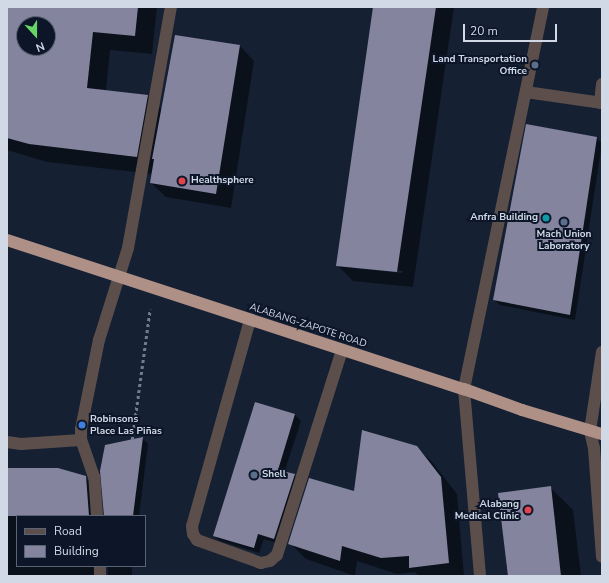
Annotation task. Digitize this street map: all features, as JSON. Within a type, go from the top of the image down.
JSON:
[{"type":"highway","name":"ALABANG-ZAPOTE ROAD","points":[[7,240],[596,432]]},
{"type":"street","points":[[97,515],[94,477],[81,440],[81,429],[98,340],[128,248],[171,7]]},
{"type":"street","points":[[480,576],[464,389],[543,7]]},
{"type":"street","points":[[526,92],[601,103],[602,84]]},
{"type":"street","points":[[250,320],[192,526],[193,534],[197,540],[261,562],[270,561],[277,555],[342,350]]},
{"type":"street","points":[[602,352],[594,448],[602,557]]},
{"type":"street","points":[[7,442],[21,444],[81,440]]},
{"type":"street","points":[[596,483],[602,461]]},
{"type":"path","points":[[132,440],[145,339],[151,300],[155,288]]},
{"type":"building","points":[[7,7],[138,7],[135,36],[93,32],[87,88],[148,95],[137,157],[29,144],[7,138]]},
{"type":"building","points":[[373,7],[436,7],[397,272],[336,266]]},
{"type":"building","points":[[175,35],[240,45],[216,194],[150,183],[154,159],[152,159]]},
{"type":"building","name":"Anfra Building","points":[[526,124],[597,137],[570,315],[493,300]]},
{"type":"building","name":"Shell","points":[[255,402],[295,414],[278,470],[295,474],[274,539],[258,534],[254,548],[213,536]]},
{"type":"building","points":[[362,430],[417,446],[441,477],[449,563],[409,568],[409,556],[381,558],[342,546],[340,561],[288,544],[309,478],[354,491]]},
{"type":"building","points":[[143,437],[133,515],[104,515],[100,471],[105,445]]},
{"type":"building","points":[[7,468],[58,468],[86,476],[89,515],[7,516]]},
{"type":"building","points":[[551,486],[561,576],[508,576],[498,493]]},
{"type":"place","name":"Land Transportation Office","points":[[535,65]]},
{"type":"place","name":"Healthsphere","points":[[182,181]]},
{"type":"place","name":"Anfra Building","points":[[546,218]]},
{"type":"place","name":"Mach Union Laboratory","points":[[564,222]]},
{"type":"place","name":"Robinsons Place Las Piñas","points":[[82,425]]},
{"type":"place","name":"Shell","points":[[254,475]]},
{"type":"place","name":"Alabang Medical Clinic","points":[[528,510]]}]
